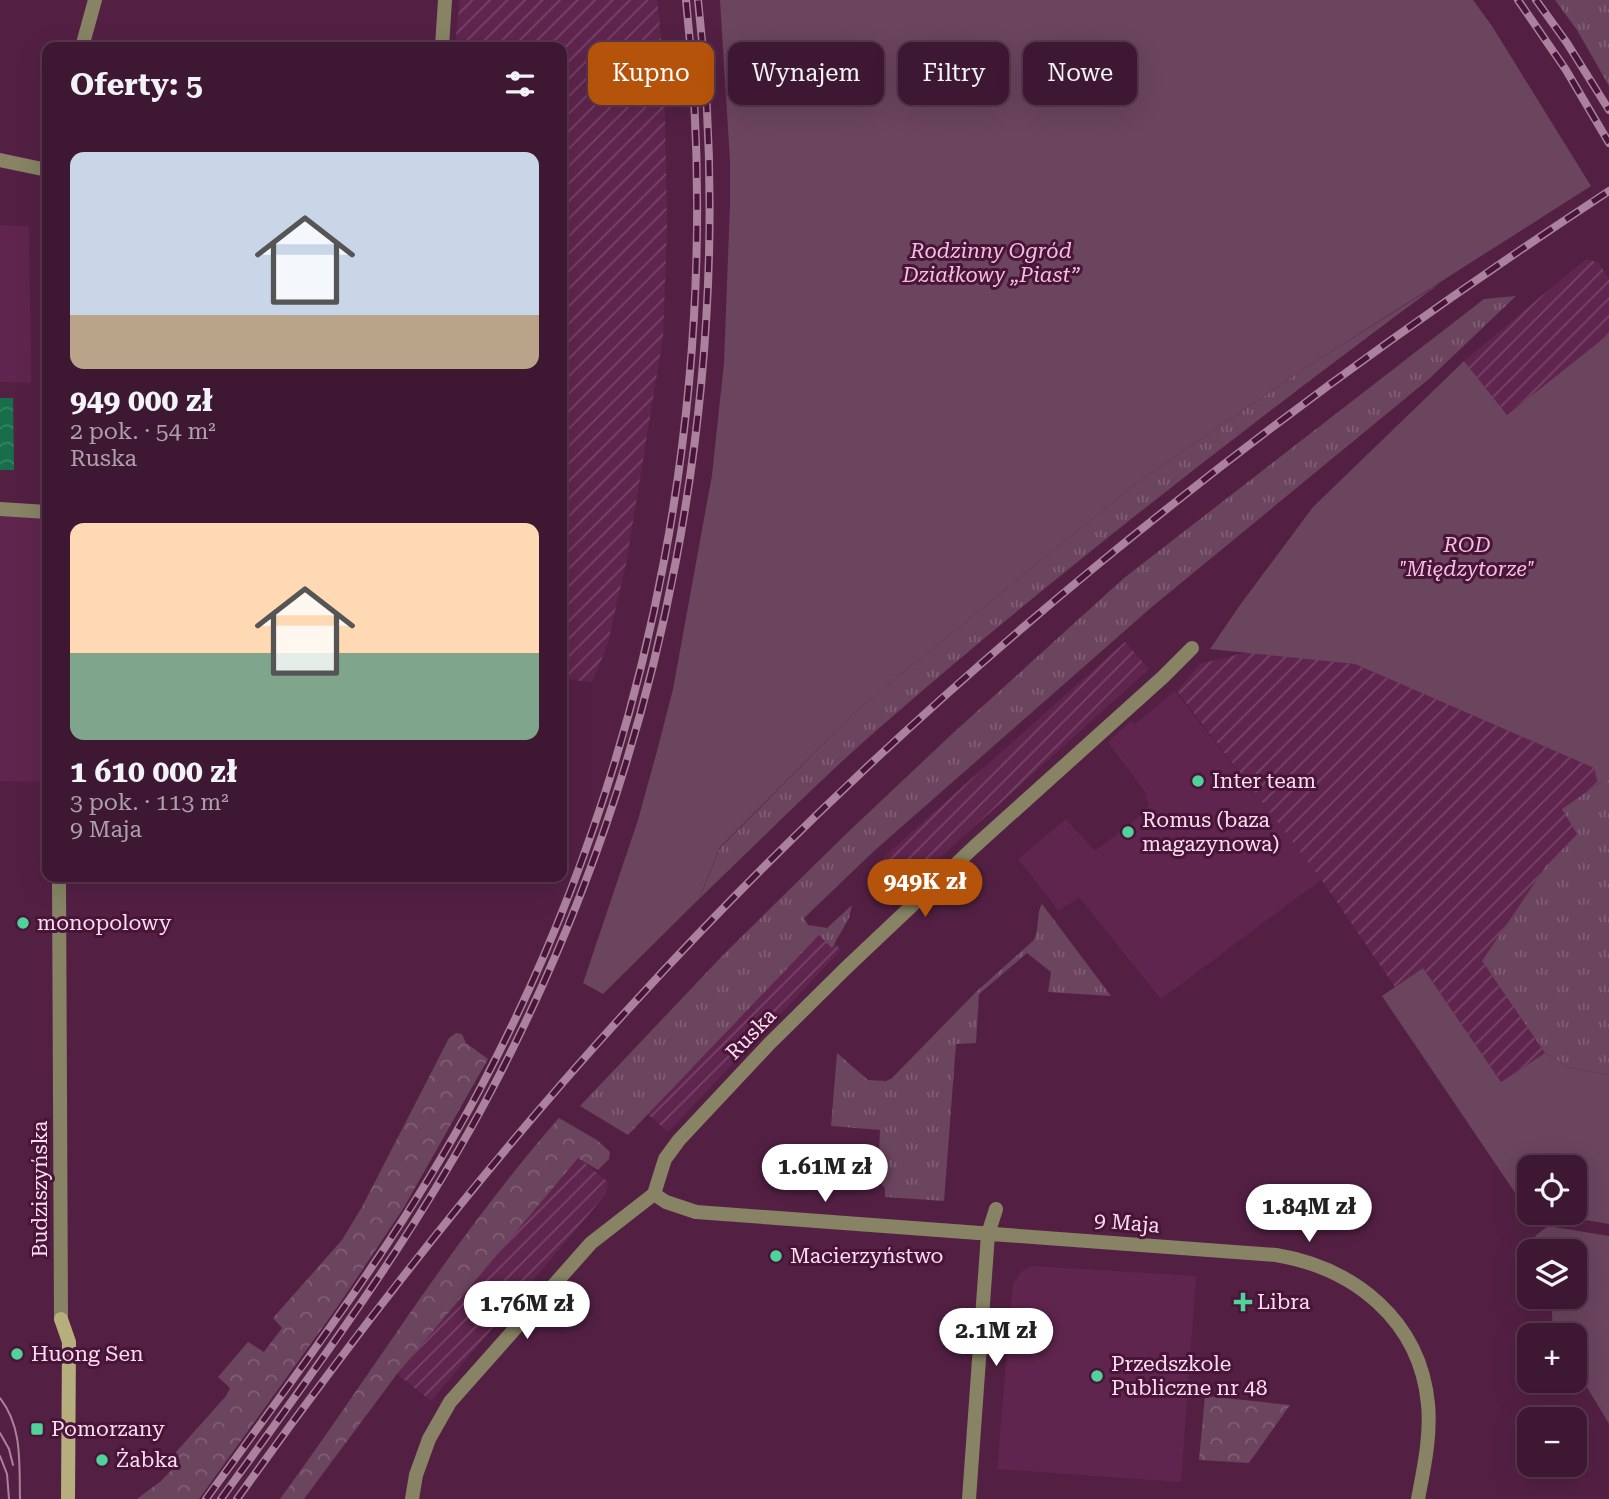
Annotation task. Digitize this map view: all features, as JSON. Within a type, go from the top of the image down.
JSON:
[{"type":"street","points":[[83,42],[95,0]]},
{"type":"street","points":[[442,42],[445,0]]},
{"type":"street","points":[[0,160],[42,169]]},
{"type":"street","points":[[0,509],[42,512]]},
{"type":"street","name":"Ruska","points":[[654,1194],[671,1149],[769,1044],[974,847],[1192,648]]},
{"type":"street","name":"Budziszyńska","points":[[59,882],[61,1319],[69,1342],[68,1499]]},
{"type":"street","points":[[412,1499],[416,1475],[429,1439],[461,1388],[591,1243],[617,1220],[654,1194]]},
{"type":"street","name":"9 Maja","points":[[654,1194],[666,1202],[696,1212],[1276,1255],[1314,1263],[1345,1277],[1361,1288],[1395,1321],[1412,1348],[1427,1398],[1429,1431],[1418,1499]]},
{"type":"street","points":[[969,1499],[988,1234],[996,1209]]},
{"type":"shaded area","points":[[460,0],[657,0],[662,42],[588,42],[588,105],[665,105],[667,227],[663,337],[626,564],[607,646],[592,682],[567,680],[567,42],[456,42]]},
{"type":"shaded area","points":[[0,225],[29,226],[31,383],[0,382]]},
{"type":"shaded area","points":[[1586,259],[1599,263],[1609,279],[1609,334],[1507,415],[1464,361]]},
{"type":"shaded area","points":[[0,515],[41,516],[42,782],[0,781]]},
{"type":"shaded area","points":[[1125,642],[1149,669],[893,900],[868,871]]},
{"type":"shaded area","points":[[1248,652],[1355,664],[1594,768],[1598,784],[1562,809],[1577,833],[1546,866],[1482,961],[1545,1053],[1501,1082],[1423,968],[1395,987],[1321,879],[1177,691],[1200,664]]},
{"type":"shaded area","points":[[1175,691],[1322,879],[1161,999],[1079,897],[1059,911],[1018,859],[1066,819],[1095,851],[1145,812],[1149,804],[1145,796],[1147,794],[1108,742],[1131,721],[1135,724]]},
{"type":"shaded area","points":[[815,924],[841,950],[668,1132],[642,1109],[649,1095]]},
{"type":"shaded area","points":[[578,1157],[608,1182],[606,1194],[431,1401],[397,1374]]},
{"type":"shaded area","name":"Przedszkole Publiczne nr 48","points":[[1033,1266],[1196,1276],[1181,1482],[997,1469],[1013,1284],[1022,1271]]},
{"type":"green space","name":"Rodzinny Ogród Działkowy „Piast”","points":[[720,0],[1473,0],[1492,26],[1591,186],[1299,372],[1135,484],[856,711],[720,847],[699,899],[603,994],[583,983],[638,820],[673,689],[712,475],[724,363],[730,161]]},
{"type":"green space","points":[[1555,0],[1609,0],[1609,86],[1577,30]]},
{"type":"green space","points":[[1440,283],[1231,441],[1093,549],[958,660],[818,784],[699,899],[720,848],[856,711],[1135,484],[1299,372]]},
{"type":"green space","points":[[1516,296],[1429,379],[1153,606],[874,851],[804,918],[808,925],[827,928],[852,905],[849,918],[832,948],[819,935],[628,1135],[580,1106],[725,953],[846,834],[1124,578],[1484,299]]},
{"type":"green space","name":"ROD \"Międzytorze\"","points":[[1609,334],[1609,780],[1598,784],[1594,768],[1355,664],[1210,649],[1313,507],[1464,361],[1507,415]]},
{"type":"green space","points":[[1609,780],[1609,1075],[1568,1067],[1545,1053],[1482,961],[1546,866],[1577,834],[1562,809],[1598,784]]},
{"type":"green space","points":[[1042,904],[1111,996],[1048,992],[1051,972],[1027,953],[979,994],[976,1043],[956,1044],[944,1201],[885,1197],[885,1188],[878,1181],[880,1130],[831,1126],[837,1053],[868,1080],[886,1081],[892,1078],[977,991],[1034,940]]},
{"type":"green space","points":[[1423,968],[1501,1082],[1545,1053],[1568,1067],[1609,1075],[1609,1224],[1587,1220],[1587,1155],[1517,1155],[1517,1196],[1382,996]]},
{"type":"green space","points":[[456,1033],[462,1034],[466,1043],[488,1059],[403,1209],[338,1306],[199,1499],[137,1499],[161,1481],[180,1461],[176,1452],[226,1396],[230,1388],[218,1377],[248,1342],[264,1352],[282,1328],[273,1318],[342,1240],[362,1207],[449,1038]]},
{"type":"green space","points":[[559,1118],[597,1140],[610,1152],[609,1159],[598,1170],[578,1158],[397,1374],[304,1499],[280,1499],[485,1209]]},
{"type":"green space","points":[[1548,1226],[1609,1236],[1609,1424],[1587,1387],[1587,1323],[1553,1323],[1552,1309],[1587,1309],[1587,1239],[1537,1239],[1535,1236]]},
{"type":"green space","points":[[1205,1396],[1290,1405],[1249,1463],[1199,1460]]},
{"type":"water","points":[[0,398],[13,398],[14,470],[0,470]]},
{"type":"tram line","points":[[0,1398],[13,1421],[16,1434],[20,1499]]},
{"type":"tram line","points":[[0,1433],[9,1449],[13,1465]]},
{"type":"tram line","points":[[0,1456],[7,1474],[9,1499]]},
{"type":"railway","points":[[206,1499],[386,1246],[451,1141],[481,1087],[542,960],[593,829],[634,695],[664,558],[685,420],[696,280],[696,140],[686,0]]},
{"type":"railway","points":[[221,1499],[363,1301],[461,1146],[490,1093],[551,966],[603,834],[644,699],[676,562],[697,423],[708,282],[708,141],[698,0]]},
{"type":"railway","points":[[1518,0],[1566,70],[1609,143]]},
{"type":"railway","points":[[1536,0],[1609,110]]},
{"type":"railway","points":[[237,1499],[378,1308],[527,1124],[632,1005],[742,889],[856,777],[974,670],[1095,567],[1219,468],[1346,372],[1609,191]]},
{"type":"place","name":"Inter team","points":[[1198,781]]},
{"type":"place","name":"Romus (baza magazynowa)","points":[[1128,832]]},
{"type":"place","name":"monopolowy","points":[[23,923]]},
{"type":"place","name":"Macierzyństwo","points":[[776,1256]]},
{"type":"place","name":"Libra","points":[[1243,1302]]},
{"type":"place","name":"Huong Sen","points":[[17,1354]]},
{"type":"place","name":"Przedszkole Publiczne nr 48","points":[[1097,1376]]},
{"type":"place","name":"Pomorzany","points":[[37,1429]]},
{"type":"place","name":"Żabka","points":[[102,1460]]}]
